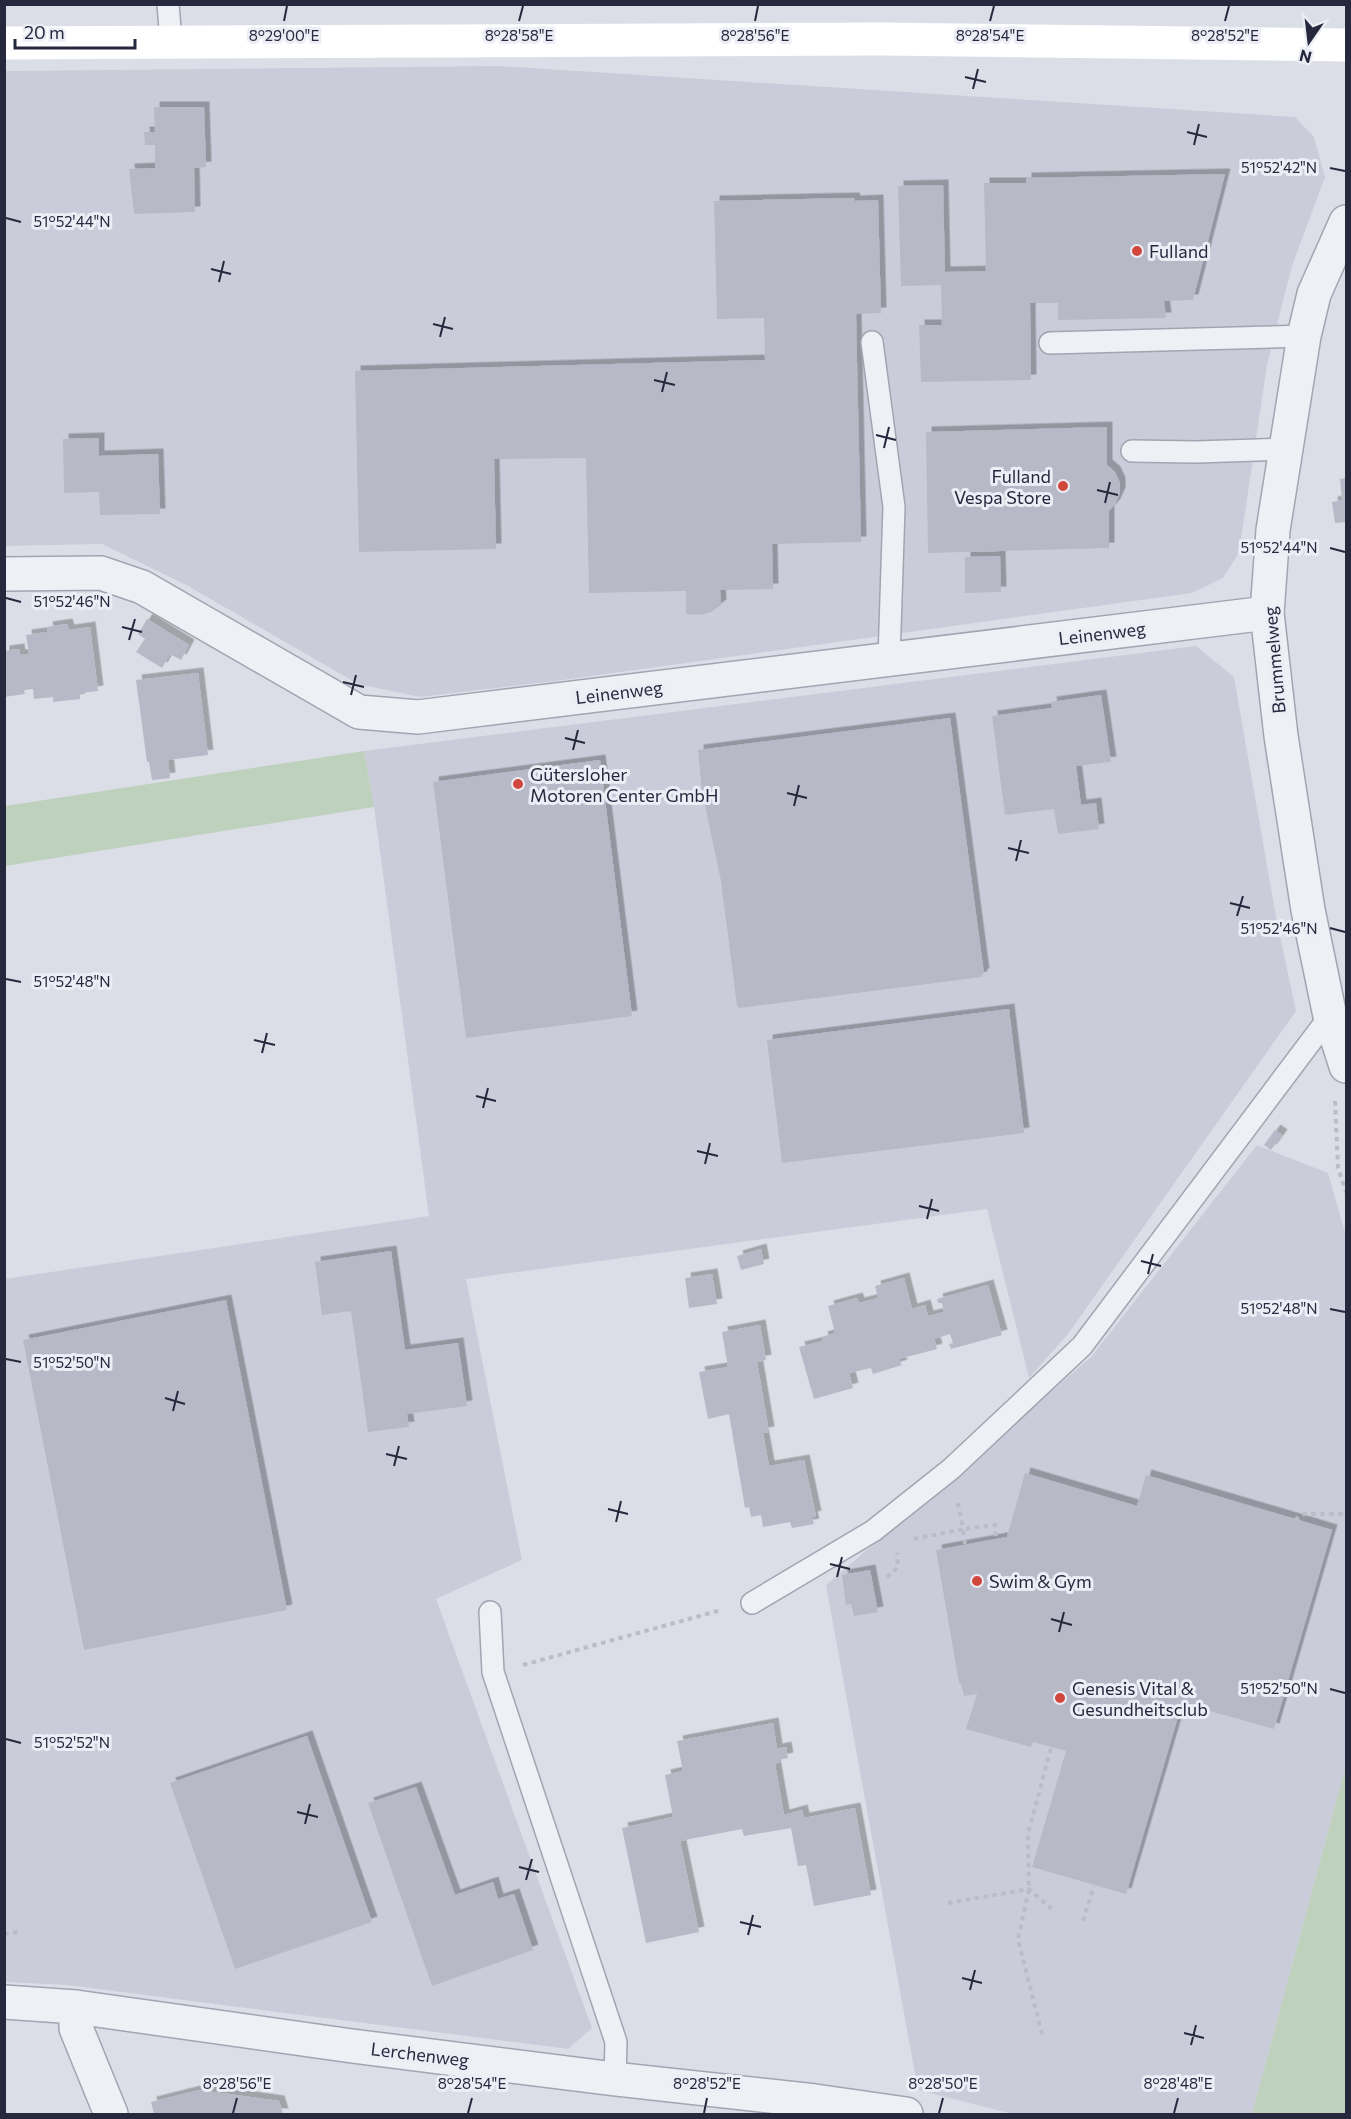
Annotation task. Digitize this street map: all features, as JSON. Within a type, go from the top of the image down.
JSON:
[{"type":"main road","points":[[4,44],[882,39],[1347,45]]},
{"type":"street","name":"Brummelweg","points":[[1347,222],[1314,294],[1304,336],[1273,530],[1267,613],[1281,736],[1308,910],[1330,1016],[1347,1066]]},
{"type":"street","name":"Leinenweg","points":[[4,574],[100,573],[142,586],[359,712],[418,717],[1267,613]]},
{"type":"street","name":"Lerchenweg","points":[[4,2002],[76,2007],[352,2046],[815,2101],[906,2115]]},
{"type":"street","points":[[76,2007],[76,2028],[111,2115]]},
{"type":"lane","points":[[168,4],[171,42]]},
{"type":"lane","points":[[1050,343],[1304,336]]},
{"type":"lane","points":[[872,342],[894,507],[889,659]]},
{"type":"lane","points":[[1132,451],[1196,452],[1286,449]]},
{"type":"lane","points":[[752,1603],[873,1531],[951,1469],[1082,1346],[1330,1016]]},
{"type":"lane","points":[[490,1612],[493,1672],[616,2042],[615,2079]]},
{"type":"path","points":[[1335,1098],[1338,1168],[1347,1192]]},
{"type":"path","points":[[951,1469],[965,1544]]},
{"type":"path","points":[[1295,1520],[1304,1514],[1347,1514]]},
{"type":"path","points":[[907,1541],[995,1525],[996,1540]]},
{"type":"path","points":[[887,1577],[898,1567],[896,1543]]},
{"type":"path","points":[[493,1672],[752,1603]]},
{"type":"path","points":[[1042,2034],[1018,1939],[1029,1889],[1028,1834],[1051,1748]]},
{"type":"path","points":[[1083,1921],[1094,1886]]},
{"type":"path","points":[[948,1904],[1029,1889]]},
{"type":"path","points":[[1029,1889],[1055,1912]]},
{"type":"path","points":[[4,1934],[18,1932]]},
{"type":"shaded area","points":[[499,66],[1295,117],[1314,137],[1325,177],[1292,266],[1267,365],[1239,553],[1223,578],[1192,593],[563,680],[420,697],[358,684],[188,586],[102,544],[5,546],[4,71]]},
{"type":"shaded area","points":[[1196,646],[1234,677],[1276,917],[1296,1011],[1068,1334],[1029,1378],[987,1209],[466,1279],[522,1560],[436,1599],[592,2028],[568,2049],[67,1985],[5,1982],[4,1279],[429,1216],[374,807],[364,751]]},
{"type":"shaded area","points":[[1257,1145],[1328,1173],[1346,1236],[1346,1765],[1252,2114],[1013,2114],[918,2090],[826,1585],[1091,1357]]},
{"type":"green space","points":[[364,751],[374,807],[5,866],[5,806]]},
{"type":"green space","points":[[1346,1765],[1346,2114],[1252,2114]]},
{"type":"building","points":[[154,107],[204,107],[206,167],[194,168],[195,212],[134,214],[129,169],[155,168],[155,145],[145,145],[144,132],[155,132]]},
{"type":"building","points":[[1225,174],[1193,300],[1164,301],[1166,318],[1058,320],[1058,303],[1030,303],[1031,380],[921,382],[919,325],[942,325],[941,285],[901,286],[898,186],[943,185],[945,272],[986,271],[984,183],[1026,183],[1026,178]]},
{"type":"building","points":[[854,198],[855,201],[878,200],[881,313],[857,314],[856,316],[861,542],[772,544],[773,589],[720,590],[721,605],[701,615],[686,614],[686,591],[589,593],[586,458],[494,459],[496,549],[359,552],[355,371],[765,360],[764,318],[717,319],[714,201]]},
{"type":"building","points":[[1107,427],[1107,465],[1115,472],[1120,483],[1120,493],[1109,511],[1109,548],[928,553],[926,432]]},
{"type":"building","points":[[99,438],[99,456],[158,454],[160,514],[100,515],[99,492],[64,493],[63,439]]},
{"type":"building","points":[[1346,478],[1346,522],[1335,523],[1332,502],[1342,500],[1340,479]]},
{"type":"building","points":[[1000,556],[1001,592],[965,593],[965,557]]},
{"type":"building","points":[[147,619],[189,645],[181,660],[170,654],[162,668],[136,652],[145,639],[138,634]]},
{"type":"building","points":[[67,624],[69,630],[90,627],[98,691],[80,693],[80,699],[53,702],[53,697],[34,699],[33,689],[24,690],[25,694],[4,697],[4,651],[19,649],[20,655],[29,654],[26,635],[48,632],[47,627]]},
{"type":"building","points":[[198,673],[208,755],[168,760],[170,778],[152,780],[149,762],[147,762],[136,680]]},
{"type":"building","points":[[1101,695],[1111,762],[1076,766],[1081,805],[1096,803],[1099,829],[1058,834],[1054,809],[1005,815],[992,716],[1052,708],[1051,702]]},
{"type":"building","points":[[950,718],[984,974],[982,977],[739,1008],[721,881],[702,791],[698,750]]},
{"type":"building","points":[[600,760],[632,1016],[466,1038],[433,782]]},
{"type":"building","points":[[1009,1009],[1024,1133],[782,1163],[767,1040]]},
{"type":"building","points":[[1275,1130],[1282,1135],[1271,1150],[1264,1145]]},
{"type":"building","points":[[761,1249],[764,1264],[741,1270],[737,1256]]},
{"type":"building","points":[[391,1251],[405,1350],[458,1343],[467,1406],[407,1414],[409,1427],[368,1432],[351,1311],[322,1315],[315,1262]]},
{"type":"building","points":[[712,1274],[717,1304],[689,1308],[685,1278]]},
{"type":"building","points":[[904,1278],[912,1309],[925,1305],[928,1316],[944,1312],[942,1303],[938,1303],[937,1299],[988,1285],[1002,1335],[951,1349],[949,1344],[953,1343],[950,1334],[934,1339],[937,1349],[899,1359],[902,1365],[873,1374],[871,1368],[849,1373],[853,1388],[814,1399],[799,1347],[823,1341],[822,1337],[835,1333],[828,1306],[857,1298],[859,1303],[878,1298],[875,1286]]},
{"type":"building","points":[[226,1300],[287,1610],[84,1650],[23,1340]]},
{"type":"building","points":[[760,1325],[766,1360],[757,1362],[769,1432],[763,1433],[769,1466],[804,1460],[816,1516],[812,1517],[814,1524],[792,1528],[790,1522],[763,1527],[761,1515],[751,1517],[749,1507],[745,1508],[729,1414],[708,1419],[699,1372],[728,1367],[722,1332]]},
{"type":"building","points":[[1025,1473],[1137,1506],[1146,1475],[1332,1530],[1274,1729],[1182,1703],[1126,1894],[1032,1867],[1066,1751],[1033,1742],[1031,1747],[966,1729],[977,1694],[964,1696],[959,1683],[936,1550],[1007,1537]]},
{"type":"building","points":[[870,1570],[878,1612],[854,1616],[851,1604],[846,1605],[842,1575]]},
{"type":"building","points":[[773,1723],[777,1749],[786,1747],[788,1758],[779,1760],[780,1762],[775,1764],[784,1815],[802,1810],[804,1818],[855,1808],[871,1895],[814,1906],[806,1865],[798,1866],[791,1828],[744,1836],[742,1829],[680,1841],[699,1932],[646,1943],[622,1828],[673,1817],[665,1775],[683,1771],[677,1741]]},
{"type":"building","points":[[307,1736],[372,1922],[235,1969],[170,1783]]},
{"type":"building","points":[[416,1787],[455,1895],[493,1882],[498,1899],[514,1894],[533,1950],[432,1986],[368,1803]]},
{"type":"building","points":[[199,2090],[279,2101],[283,2114],[154,2114],[151,2102]]},
{"type":"place","name":"Fulland","points":[[1137,251]]},
{"type":"place","name":"Fulland Vespa Store","points":[[1063,486]]},
{"type":"place","name":"Gütersloher Motoren Center GmbH","points":[[518,784]]},
{"type":"place","name":"Swim & Gym","points":[[977,1581]]},
{"type":"place","name":"Genesis Vital & Gesundheitsclub","points":[[1060,1698]]}]
